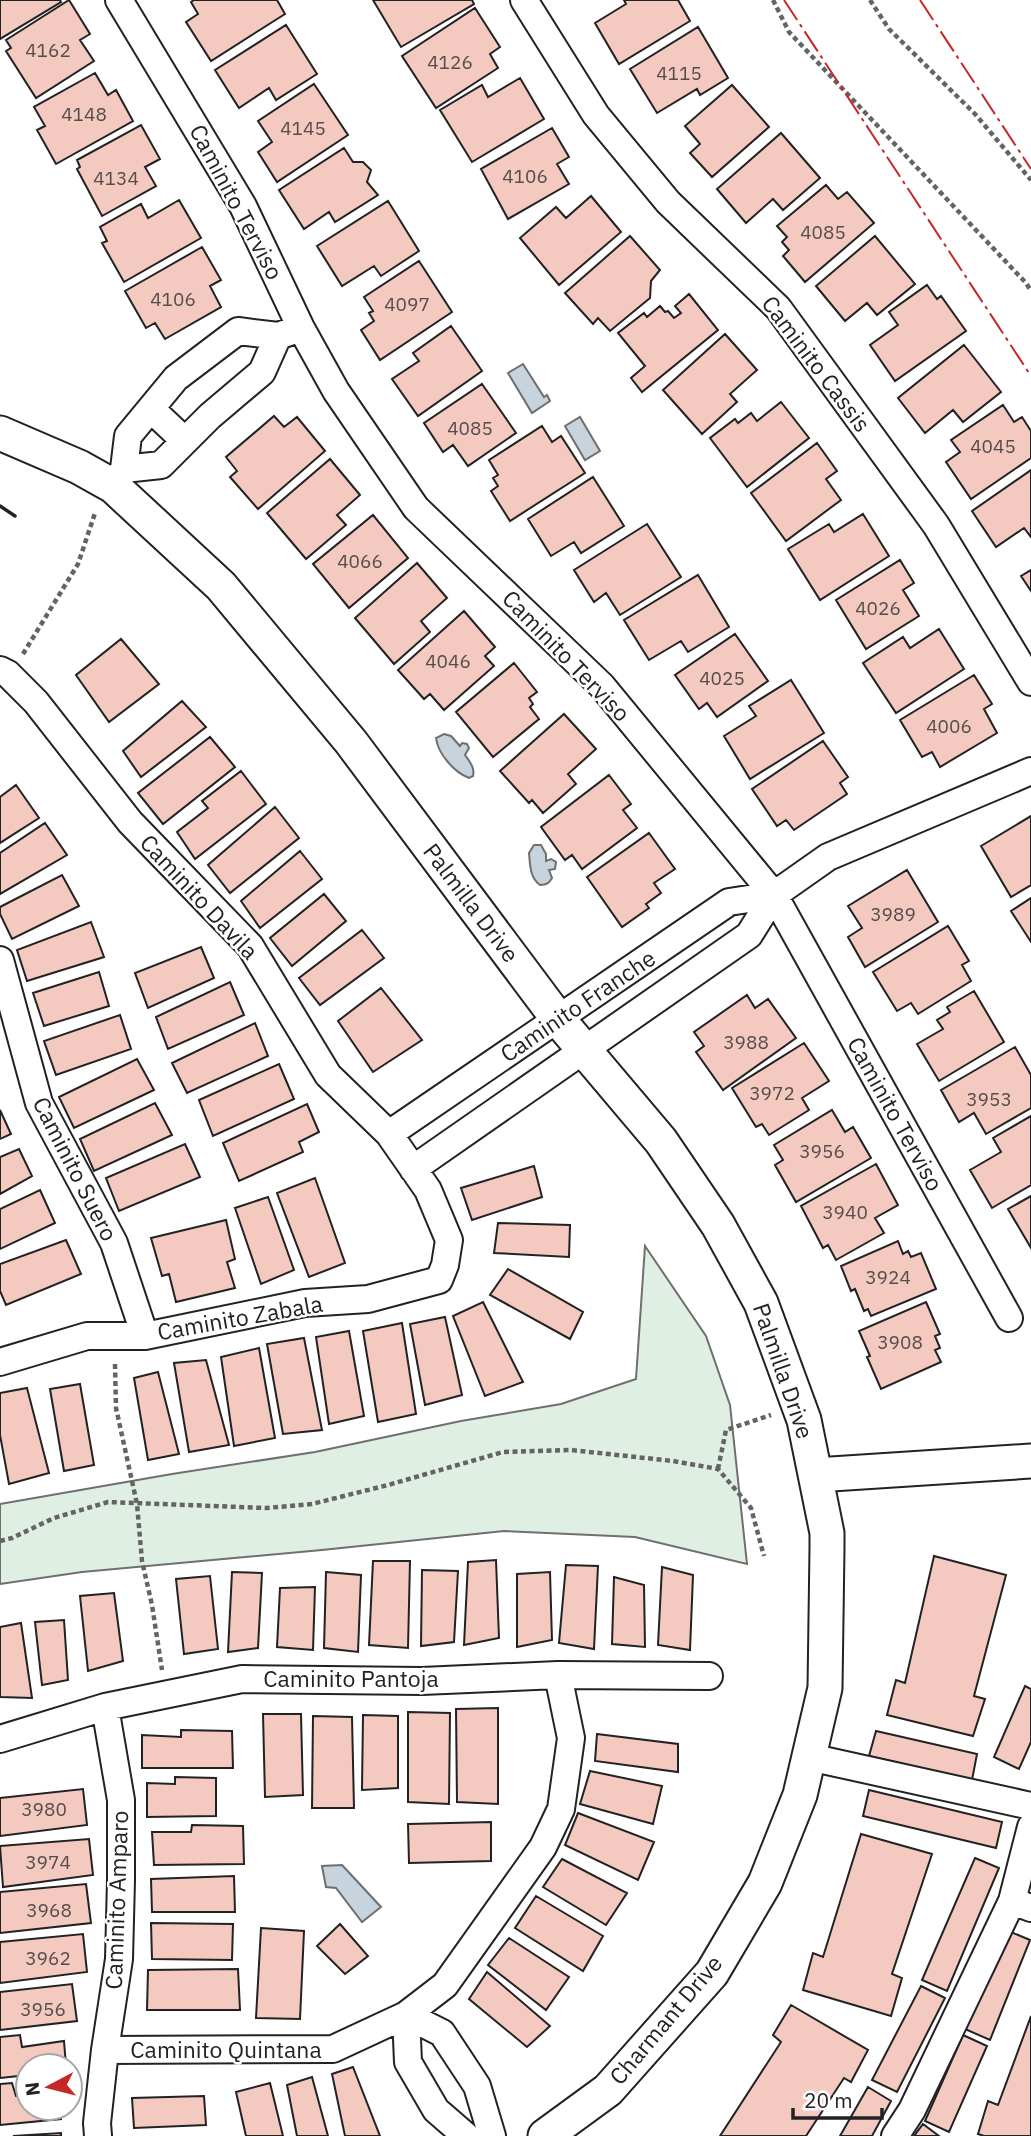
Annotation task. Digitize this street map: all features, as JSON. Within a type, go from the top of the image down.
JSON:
[{"type":"street","name":"Caminito Terviso","points":[[119,0],[243,206],[290,332],[336,391],[416,508],[602,686],[774,895],[1009,1318]]},
{"type":"street","name":"Caminito Cassis","points":[[524,0],[596,115],[668,202],[778,308],[936,525],[1031,682]]},
{"type":"street","points":[[114,480],[128,436],[176,378],[238,331],[290,332]]},
{"type":"street","points":[[114,480],[161,465],[210,416],[262,372],[290,332]]},
{"type":"street","points":[[151,409],[185,440]]},
{"type":"street","name":"Palmilla Drive","points":[[0,433],[114,480],[221,586],[351,742],[558,1019],[661,1141],[718,1225],[761,1303],[804,1420],[816,1475]]},
{"type":"street","name":"Caminito Davila","points":[[4,672],[36,702],[130,822],[250,946],[328,1075],[388,1133],[428,1191],[449,1240]]},
{"type":"street","name":"Caminito Franche","points":[[413,1169],[749,935],[774,895],[828,857],[1031,771]]},
{"type":"street","name":"Caminito Franche","points":[[388,1133],[729,902],[774,895]]},
{"type":"street","name":"Caminito Suero","points":[[0,960],[39,1103],[114,1243],[145,1336]]},
{"type":"street","name":"Caminito Zabala","points":[[0,1362],[87,1336],[145,1336],[305,1303],[368,1300],[439,1280],[445,1265],[449,1240]]},
{"type":"street","points":[[816,1475],[1031,1461]]},
{"type":"street","name":"Charmant Drive","points":[[545,2136],[608,2090],[712,1973],[765,1883],[800,1795],[825,1688],[827,1533],[816,1475]]},
{"type":"street","name":"Caminito Pantoja","points":[[0,1739],[105,1707],[242,1679],[422,1681],[558,1675],[709,1676]]},
{"type":"street","name":"Caminito Quintana","points":[[105,2050],[334,2049],[407,2015],[445,1985],[543,1847],[561,1809],[571,1738],[558,1675]]},
{"type":"street","name":"Caminito Amparo","points":[[98,2136],[105,2050],[119,1959],[121,1840],[121,1801],[105,1707]]},
{"type":"street","points":[[809,1757],[1031,1806]]},
{"type":"street","points":[[895,2136],[912,2110],[1022,1904],[1031,1827]]},
{"type":"street","points":[[466,2136],[436,2110],[408,2062],[407,2015],[442,2032],[477,2086],[492,2136]]},
{"type":"path","points":[[773,0],[789,32],[1031,291]]},
{"type":"path","points":[[870,0],[889,29],[975,114],[1031,180]]},
{"type":"path","points":[[4,672],[26,650],[78,564],[114,480]]},
{"type":"path","points":[[113,1336],[116,1408],[136,1504],[142,1560],[166,1695]]},
{"type":"path","points":[[718,1469],[726,1430],[799,1406]]},
{"type":"path","points":[[0,1541],[54,1518],[108,1502],[266,1508],[312,1504],[503,1452],[571,1450],[673,1461],[718,1469],[751,1508],[764,1556]]},
{"type":"green space","points":[[645,1246],[706,1336],[730,1405],[747,1564],[635,1537],[504,1531],[82,1572],[0,1584],[0,1504],[315,1452],[461,1421],[561,1404],[636,1379]]},
{"type":"shaded area","points":[[523,364],[544,397],[547,395],[550,401],[532,413],[508,373]]},
{"type":"shaded area","points":[[580,417],[600,451],[585,460],[565,426]]},
{"type":"shaded area","points":[[444,734],[451,736],[460,746],[462,743],[467,744],[469,748],[465,755],[473,768],[473,776],[469,778],[463,775],[443,756],[436,738]]},
{"type":"shaded area","points":[[534,845],[541,845],[546,861],[551,859],[556,862],[555,869],[549,870],[552,878],[544,885],[534,879],[531,871],[529,853]]},
{"type":"shaded area","points":[[342,1865],[381,1907],[362,1922],[336,1888],[326,1887],[322,1866]]},
{"type":"building","points":[[0,0],[60,0],[61,2],[0,39]]},
{"type":"building","points":[[69,0],[90,34],[80,40],[94,61],[36,98],[6,51],[11,48],[6,40]]},
{"type":"building","points":[[277,0],[285,14],[211,61],[186,22],[198,14],[191,2]]},
{"type":"building","points":[[373,0],[472,0],[474,4],[401,47]]},
{"type":"building","points":[[624,0],[678,0],[690,21],[619,64],[595,23],[626,4]]},
{"type":"building","points":[[475,8],[500,47],[490,54],[498,68],[436,108],[402,56]]},
{"type":"building","points":[[286,25],[317,74],[276,100],[269,88],[239,108],[215,70]]},
{"type":"building","points":[[698,27],[728,78],[700,95],[697,89],[657,113],[630,69]]},
{"type":"building","points":[[95,73],[108,95],[116,90],[133,121],[56,164],[37,130],[45,126],[34,107]]},
{"type":"building","points":[[520,78],[544,119],[472,162],[440,110],[482,85],[488,97]]},
{"type":"building","points":[[314,84],[348,135],[277,182],[258,152],[272,142],[258,121]]},
{"type":"building","points":[[732,85],[769,127],[712,177],[690,153],[700,144],[685,126]]},
{"type":"building","points":[[141,125],[160,159],[145,167],[156,186],[102,216],[77,169],[80,167],[77,160]]},
{"type":"building","points":[[552,128],[569,157],[557,164],[569,184],[508,219],[481,169]]},
{"type":"building","points":[[781,133],[820,178],[783,210],[773,199],[746,223],[717,189]]},
{"type":"building","points":[[344,148],[353,162],[363,162],[371,170],[367,182],[378,195],[335,222],[329,212],[304,229],[279,190]]},
{"type":"building","points":[[826,185],[838,199],[847,192],[874,223],[805,282],[783,256],[789,250],[782,242],[787,237],[777,226]]},
{"type":"building","points":[[591,196],[621,232],[559,285],[520,238],[556,207],[566,218]]},
{"type":"building","points":[[179,200],[201,238],[124,282],[102,243],[107,241],[100,227],[141,204],[148,218]]},
{"type":"building","points":[[388,201],[419,251],[381,276],[374,266],[342,286],[317,246]]},
{"type":"building","points":[[630,236],[660,270],[651,281],[650,298],[610,331],[598,318],[593,324],[565,293]]},
{"type":"building","points":[[875,236],[915,284],[877,315],[867,303],[845,321],[816,286]]},
{"type":"building","points":[[202,247],[221,280],[210,286],[221,307],[165,339],[155,323],[146,328],[125,291]]},
{"type":"building","points":[[419,261],[452,312],[380,360],[361,330],[374,321],[369,313],[373,311],[364,297]]},
{"type":"building","points":[[927,285],[937,299],[941,296],[966,331],[895,381],[870,345],[898,325],[889,312]]},
{"type":"building","points":[[689,294],[718,330],[642,392],[631,378],[645,366],[618,333],[644,313],[647,317],[660,306],[674,318],[681,313],[675,306]]},
{"type":"building","points":[[451,326],[482,371],[418,416],[392,379],[419,361],[413,353]]},
{"type":"building","points":[[725,334],[757,370],[730,394],[737,402],[702,434],[663,390]]},
{"type":"building","points":[[964,345],[1001,392],[963,422],[953,410],[925,433],[898,398]]},
{"type":"building","points":[[482,384],[516,433],[468,466],[453,445],[443,452],[424,423]]},
{"type":"building","points":[[781,402],[809,438],[747,487],[710,438],[735,419],[738,423],[751,413],[757,421]]},
{"type":"building","points":[[1003,405],[1014,422],[1022,417],[1031,431],[1031,458],[971,499],[946,462],[960,452],[951,440]]},
{"type":"building","points":[[274,416],[284,427],[297,417],[325,451],[258,509],[230,477],[237,471],[226,457]]},
{"type":"building","points":[[542,426],[552,442],[561,436],[585,473],[510,521],[491,491],[498,486],[493,478],[498,475],[489,460]]},
{"type":"building","points":[[817,443],[837,471],[826,479],[841,500],[786,541],[751,493]]},
{"type":"building","points":[[330,459],[360,495],[337,515],[346,525],[306,559],[267,513]]},
{"type":"building","points":[[1031,470],[1031,537],[1024,528],[996,547],[972,511]]},
{"type":"building","points":[[593,477],[624,526],[581,553],[574,542],[551,556],[528,519]]},
{"type":"building","points":[[863,514],[889,556],[820,600],[788,549],[829,524],[834,532]]},
{"type":"building","points":[[373,515],[408,558],[349,608],[313,564]]},
{"type":"building","points":[[647,524],[681,577],[620,615],[606,593],[594,602],[574,570]]},
{"type":"building","points":[[900,560],[914,583],[903,590],[919,616],[866,649],[836,600]]},
{"type":"building","points":[[417,563],[447,598],[421,621],[430,632],[394,664],[355,618]]},
{"type":"building","points":[[1031,570],[1031,591],[1021,576]]},
{"type":"building","points":[[698,575],[729,627],[688,652],[681,641],[649,660],[624,620]]},
{"type":"building","points":[[464,611],[495,647],[485,656],[494,666],[444,710],[430,694],[424,699],[398,670]]},
{"type":"building","points":[[939,629],[964,669],[896,713],[863,663],[903,637],[910,648]]},
{"type":"building","points":[[735,634],[768,681],[717,717],[707,703],[699,709],[675,675]]},
{"type":"building","points":[[121,639],[159,684],[109,722],[76,675]]},
{"type":"building","points":[[514,663],[537,692],[529,698],[533,704],[530,707],[539,719],[493,757],[456,712]]},
{"type":"building","points":[[974,675],[992,704],[984,709],[997,733],[940,767],[932,752],[922,757],[900,720]]},
{"type":"building","points":[[791,680],[824,733],[750,779],[724,736],[756,716],[749,706]]},
{"type":"building","points":[[182,701],[206,727],[141,777],[123,751]]},
{"type":"building","points":[[564,714],[596,749],[568,774],[576,784],[543,813],[532,800],[529,803],[500,771]]},
{"type":"building","points":[[210,737],[235,767],[163,824],[138,793]]},
{"type":"building","points":[[823,741],[848,777],[840,783],[847,794],[794,830],[786,820],[777,826],[752,789]]},
{"type":"building","points":[[241,771],[266,804],[195,859],[177,832],[208,808],[202,801]]},
{"type":"building","points":[[609,775],[631,804],[623,810],[637,828],[582,869],[572,855],[565,860],[541,827]]},
{"type":"building","points":[[16,785],[39,818],[0,843],[0,797]]},
{"type":"building","points":[[275,807],[299,838],[230,893],[208,865]]},
{"type":"building","points":[[1031,816],[1031,885],[1011,897],[981,846]]},
{"type":"building","points":[[45,823],[67,855],[0,894],[0,853]]},
{"type":"building","points":[[649,833],[675,869],[654,883],[661,893],[646,904],[649,908],[622,927],[587,877]]},
{"type":"building","points":[[300,851],[322,879],[260,928],[241,901]]},
{"type":"building","points":[[907,870],[938,922],[865,967],[848,937],[862,928],[848,906]]},
{"type":"building","points":[[62,875],[79,906],[12,939],[0,914],[0,907]]},
{"type":"building","points":[[324,894],[346,921],[292,966],[270,938]]},
{"type":"building","points":[[1031,898],[1031,942],[1011,911]]},
{"type":"building","points":[[91,922],[104,957],[27,981],[17,950]]},
{"type":"building","points":[[948,926],[969,961],[962,965],[971,981],[918,1014],[911,1003],[897,1011],[873,972]]},
{"type":"building","points":[[362,930],[384,958],[320,1005],[299,978]]},
{"type":"building","points":[[201,947],[214,978],[148,1008],[135,973]]},
{"type":"building","points":[[99,972],[109,1006],[44,1026],[33,993]]},
{"type":"building","points":[[230,982],[244,1015],[168,1049],[156,1017]]},
{"type":"building","points":[[381,988],[422,1040],[373,1072],[338,1021]]},
{"type":"building","points":[[974,991],[1004,1042],[939,1081],[917,1044],[943,1029],[937,1020],[950,1012],[947,1007]]},
{"type":"building","points":[[747,995],[755,1008],[768,999],[796,1038],[723,1090],[696,1052],[704,1046],[694,1032]]},
{"type":"building","points":[[120,1015],[131,1049],[56,1075],[44,1041]]},
{"type":"building","points":[[255,1023],[268,1056],[187,1093],[172,1063]]},
{"type":"building","points":[[804,1043],[829,1081],[802,1098],[809,1110],[769,1135],[762,1124],[756,1127],[732,1088]]},
{"type":"building","points":[[1015,1047],[1031,1075],[1031,1108],[986,1134],[974,1113],[959,1122],[941,1090]]},
{"type":"building","points":[[137,1059],[154,1090],[74,1128],[59,1097]]},
{"type":"building","points":[[279,1064],[294,1099],[213,1136],[199,1100]]},
{"type":"building","points":[[155,1103],[172,1135],[94,1171],[80,1139]]},
{"type":"building","points":[[307,1104],[319,1132],[299,1142],[303,1152],[239,1181],[223,1143]]},
{"type":"building","points":[[0,1110],[11,1134],[0,1139]]},
{"type":"building","points":[[832,1110],[845,1132],[853,1127],[871,1158],[796,1202],[775,1165],[783,1160],[774,1145]]},
{"type":"building","points":[[1031,1116],[1031,1185],[992,1208],[970,1170],[1001,1152],[993,1138]]},
{"type":"building","points":[[185,1144],[200,1177],[119,1211],[106,1178]]},
{"type":"building","points":[[19,1149],[32,1176],[0,1194],[0,1157]]},
{"type":"building","points":[[876,1164],[898,1205],[875,1218],[884,1233],[836,1260],[828,1245],[823,1248],[801,1206]]},
{"type":"building","points":[[534,1166],[542,1197],[472,1220],[461,1188]]},
{"type":"building","points":[[315,1178],[345,1263],[309,1277],[277,1193]]},
{"type":"building","points":[[40,1190],[55,1223],[0,1249],[0,1209]]},
{"type":"building","points":[[1031,1196],[1031,1248],[1008,1209]]},
{"type":"building","points":[[268,1197],[294,1270],[261,1284],[235,1208]]},
{"type":"building","points":[[226,1220],[235,1259],[227,1262],[235,1288],[176,1302],[169,1274],[162,1276],[151,1238]]},
{"type":"building","points":[[498,1223],[570,1225],[569,1257],[494,1253]]},
{"type":"building","points":[[66,1240],[81,1274],[6,1305],[0,1291],[0,1264]]},
{"type":"building","points":[[898,1241],[903,1254],[908,1251],[911,1257],[921,1253],[936,1289],[871,1316],[868,1309],[864,1311],[855,1289],[851,1291],[841,1266]]},
{"type":"building","points":[[508,1269],[583,1312],[570,1339],[490,1295]]},
{"type":"building","points":[[483,1302],[523,1382],[485,1396],[453,1316]]},
{"type":"building","points":[[926,1302],[940,1334],[935,1336],[940,1348],[935,1350],[941,1362],[881,1389],[859,1331]]},
{"type":"building","points":[[445,1317],[462,1395],[425,1405],[410,1324]]},
{"type":"building","points":[[402,1323],[416,1414],[378,1422],[363,1331]]},
{"type":"building","points":[[349,1331],[364,1416],[329,1424],[316,1337]]},
{"type":"building","points":[[304,1338],[322,1430],[283,1434],[267,1344]]},
{"type":"building","points":[[259,1348],[275,1438],[234,1446],[221,1357]]},
{"type":"building","points":[[206,1360],[229,1445],[189,1452],[174,1363]]},
{"type":"building","points":[[158,1372],[179,1454],[148,1460],[134,1378]]},
{"type":"building","points":[[80,1384],[94,1465],[64,1471],[50,1389]]},
{"type":"building","points":[[27,1388],[49,1473],[9,1484],[0,1435],[0,1393]]},
{"type":"building","points":[[934,1556],[1006,1575],[974,1696],[985,1699],[973,1736],[887,1715],[896,1680],[905,1683]]},
{"type":"building","points":[[496,1560],[499,1638],[464,1645],[468,1562]]},
{"type":"building","points":[[373,1561],[410,1561],[408,1648],[369,1645]]},
{"type":"building","points":[[566,1565],[598,1566],[594,1649],[559,1643]]},
{"type":"building","points":[[662,1567],[693,1575],[690,1650],[658,1645]]},
{"type":"building","points":[[422,1570],[458,1571],[454,1642],[421,1646]]},
{"type":"building","points":[[232,1572],[262,1573],[258,1648],[228,1652]]},
{"type":"building","points":[[326,1572],[361,1575],[358,1652],[324,1648]]},
{"type":"building","points":[[550,1572],[552,1640],[517,1647],[517,1574]]},
{"type":"building","points":[[210,1576],[218,1649],[184,1654],[176,1579]]},
{"type":"building","points":[[614,1577],[644,1585],[645,1647],[612,1644]]},
{"type":"building","points":[[315,1587],[313,1650],[277,1647],[280,1588]]},
{"type":"building","points":[[114,1593],[123,1661],[88,1671],[80,1596]]},
{"type":"building","points":[[64,1620],[68,1680],[42,1685],[35,1622]]},
{"type":"building","points":[[21,1623],[32,1698],[0,1697],[0,1627]]},
{"type":"building","points":[[1025,1686],[1031,1689],[1031,1742],[1019,1769],[994,1757]]},
{"type":"building","points":[[498,1708],[498,1804],[457,1802],[456,1709]]},
{"type":"building","points":[[408,1712],[450,1713],[449,1804],[408,1802]]},
{"type":"building","points":[[263,1714],[301,1714],[303,1795],[265,1797]]},
{"type":"building","points":[[363,1715],[398,1716],[398,1788],[362,1790]]},
{"type":"building","points":[[313,1716],[352,1717],[354,1808],[312,1808]]},
{"type":"building","points":[[181,1730],[232,1731],[233,1768],[142,1768],[142,1735],[181,1737]]},
{"type":"building","points":[[876,1731],[977,1754],[972,1780],[869,1756]]},
{"type":"building","points":[[597,1734],[678,1744],[678,1772],[595,1761]]},
{"type":"building","points":[[590,1771],[662,1786],[653,1824],[580,1804]]},
{"type":"building","points":[[175,1777],[216,1778],[216,1816],[147,1817],[147,1783],[175,1784]]},
{"type":"building","points":[[83,1789],[87,1825],[0,1836],[0,1798]]},
{"type":"building","points":[[869,1790],[1002,1822],[996,1848],[863,1816]]},
{"type":"building","points":[[578,1813],[654,1842],[638,1880],[565,1845]]},
{"type":"building","points":[[491,1822],[491,1861],[409,1863],[408,1824]]},
{"type":"building","points":[[192,1825],[243,1826],[244,1864],[154,1865],[152,1832],[191,1832]]},
{"type":"building","points":[[861,1834],[932,1854],[892,1974],[902,1978],[891,2016],[803,1990],[813,1953],[823,1957]]},
{"type":"building","points":[[89,1839],[93,1875],[3,1887],[0,1846]]},
{"type":"building","points":[[975,1858],[999,1868],[947,1991],[922,1980]]},
{"type":"building","points":[[562,1859],[627,1893],[606,1925],[543,1887]]},
{"type":"building","points":[[234,1876],[235,1912],[152,1912],[151,1879]]},
{"type":"building","points":[[86,1884],[91,1923],[0,1933],[0,1892]]},
{"type":"building","points":[[536,1896],[603,1936],[583,1971],[515,1928]]},
{"type":"building","points":[[151,1923],[233,1924],[232,1960],[152,1959]]},
{"type":"building","points":[[340,1924],[368,1956],[345,1974],[317,1946]]},
{"type":"building","points":[[261,1928],[304,1931],[300,2019],[256,2018]]},
{"type":"building","points":[[1006,1930],[1030,1940],[990,2040],[965,2029]]},
{"type":"building","points":[[83,1934],[87,1972],[0,1983],[0,1942]]},
{"type":"building","points":[[509,1938],[569,1977],[546,2010],[488,1965]]},
{"type":"building","points":[[238,1969],[240,2010],[147,2010],[148,1970]]},
{"type":"building","points":[[487,1972],[550,2026],[527,2047],[469,1999]]},
{"type":"building","points":[[72,1984],[77,2021],[0,2030],[0,1992]]},
{"type":"building","points":[[921,1986],[945,1998],[897,2092],[872,2080]]},
{"type":"building","points":[[791,2005],[868,2050],[851,2082],[844,2078],[806,2136],[720,2136],[781,2042],[773,2035]]},
{"type":"building","points":[[1031,2016],[1031,2136],[978,2134],[988,2101],[998,2105]]},
{"type":"building","points":[[20,2035],[22,2047],[64,2041],[65,2052],[14,2052],[14,2076],[0,2078],[0,2037]]},
{"type":"building","points":[[963,2035],[987,2046],[949,2132],[925,2121]]},
{"type":"building","points":[[353,2067],[380,2136],[345,2136],[332,2074]]},
{"type":"building","points":[[312,2077],[328,2136],[297,2136],[287,2085]]},
{"type":"building","points":[[12,2083],[14,2122],[30,2122],[0,2125],[0,2084]]},
{"type":"building","points":[[270,2083],[283,2136],[246,2136],[236,2092]]},
{"type":"building","points":[[868,2087],[891,2101],[872,2136],[840,2136]]},
{"type":"building","points":[[204,2096],[206,2125],[134,2128],[132,2098]]},
{"type":"building","points":[[923,2124],[939,2136],[914,2136]]},
{"type":"building","points":[[61,2133],[61,2136],[13,2136]]},
{"type":"wall","points":[[0,506],[15,516]]},
{"type":"power","points":[[784,0],[1031,376]]},
{"type":"power","points":[[920,0],[1031,169]]}]
